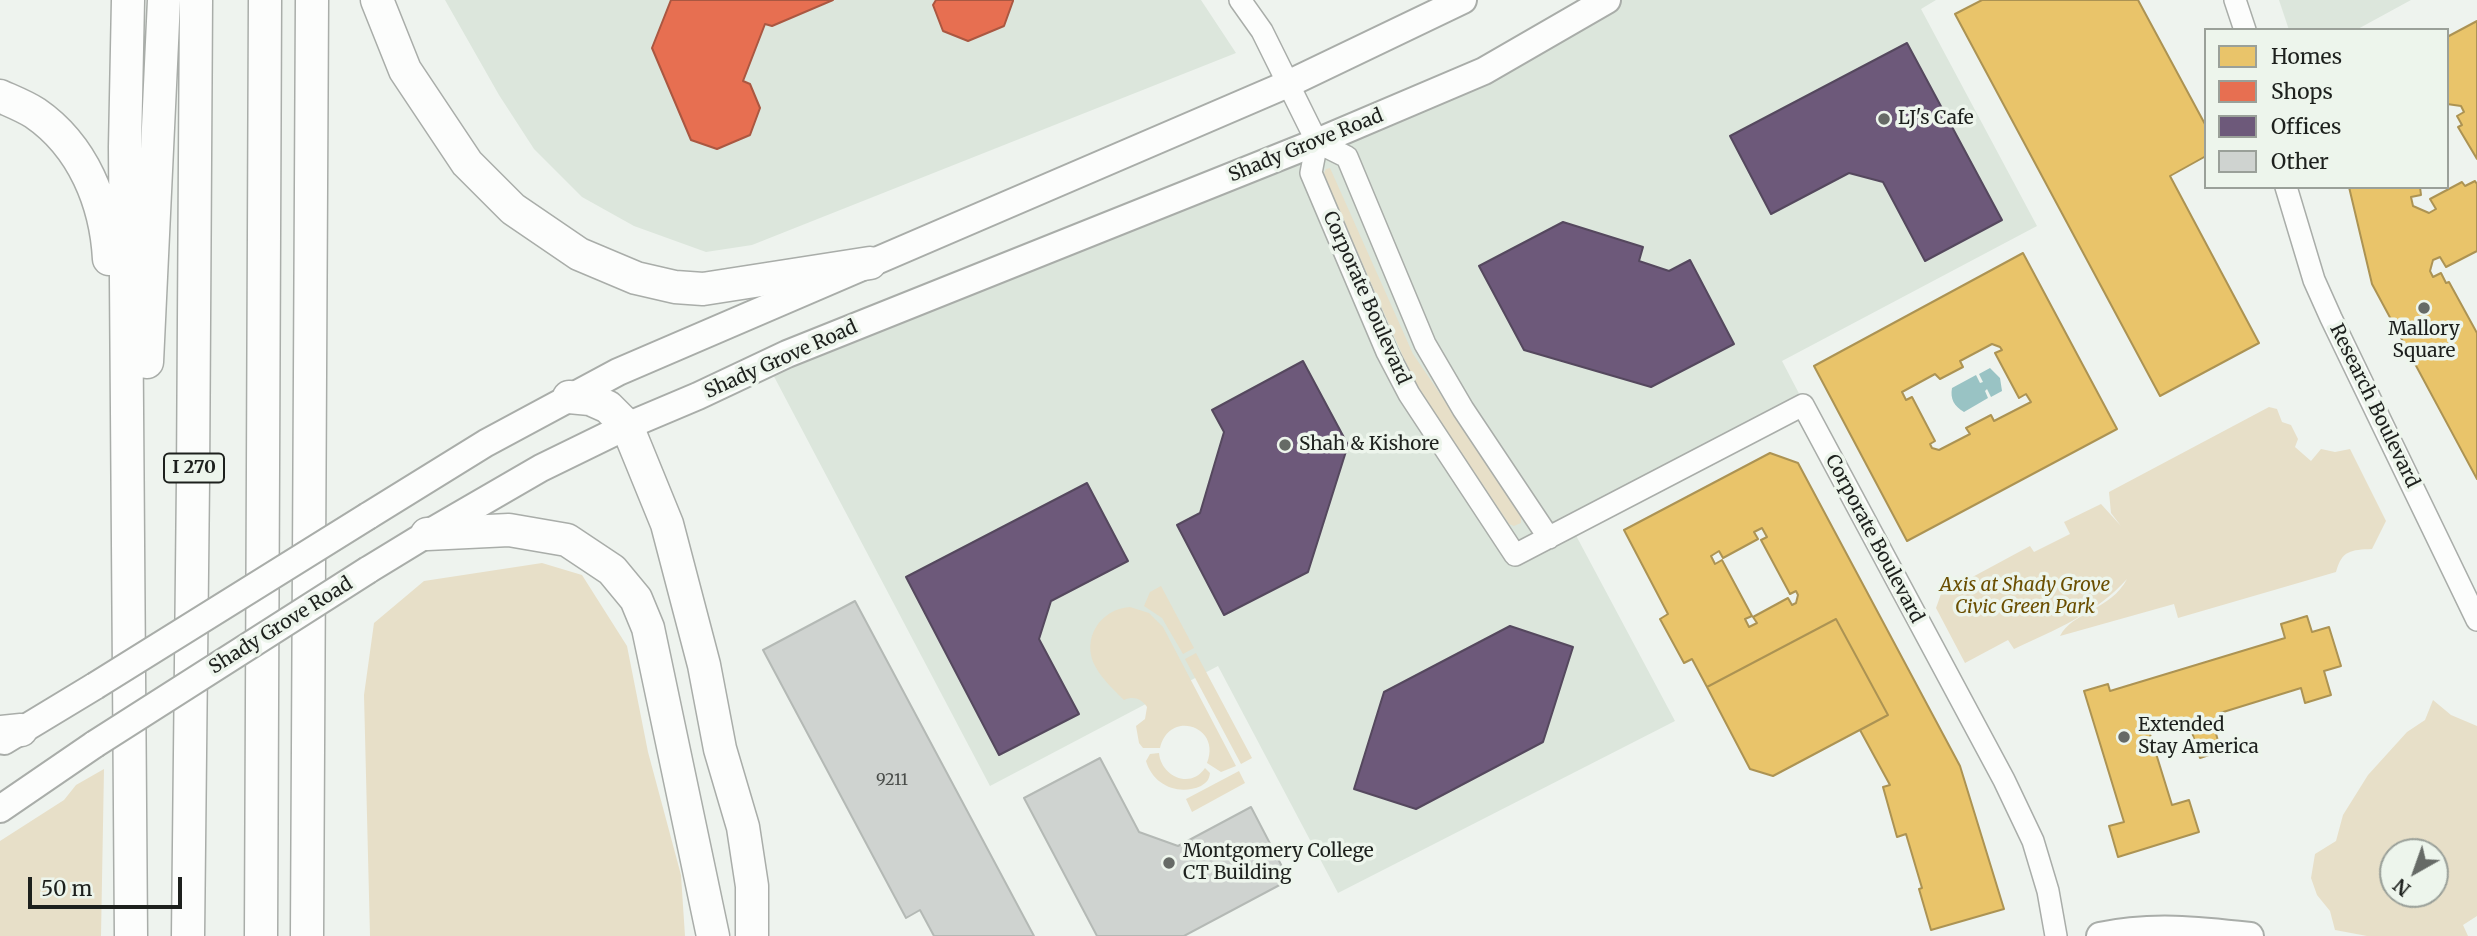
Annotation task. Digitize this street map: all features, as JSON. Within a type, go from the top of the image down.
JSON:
[{"type":"highway","points":[[128,0],[125,147],[131,936]]},
{"type":"highway","points":[[127,464],[144,429],[164,0]]},
{"type":"highway","name":"I 270","points":[[188,936],[194,480],[196,0]]},
{"type":"highway","points":[[261,936],[265,0]]},
{"type":"highway","points":[[309,926],[312,0]]},
{"type":"highway","points":[[377,0],[405,70],[467,163],[513,209],[579,254],[636,278],[675,287],[703,289],[870,263]]},
{"type":"highway","points":[[0,96],[35,113],[65,140],[84,166],[97,194],[108,232],[116,343],[128,384]]},
{"type":"highway","points":[[569,397],[590,399],[608,407],[627,426],[667,524],[704,665],[720,749],[743,827],[752,886],[752,936]]},
{"type":"highway","points":[[426,534],[509,530],[568,540],[612,570],[636,598],[648,628],[713,936]]},
{"type":"main road","points":[[7,735],[95,686],[486,443],[618,372],[1290,83],[1463,0]]},
{"type":"main road","name":"Shady Grove Road","points":[[0,809],[95,744],[368,570],[541,468],[787,354],[1317,142],[1484,71],[1607,0]]},
{"type":"main road","points":[[2100,936],[2188,928],[2250,936]]},
{"type":"street","points":[[1240,0],[1262,32],[1290,83],[1317,142]]},
{"type":"street","points":[[2235,0],[2244,28]]},
{"type":"street","name":"Corporate Boulevard","points":[[1549,538],[1463,409],[1425,344],[1347,157],[1317,142],[1311,173],[1387,352],[1409,394],[1515,555],[1549,538],[1803,405],[2004,780],[2033,841],[2048,891],[2056,936]]},
{"type":"street","name":"Research Boulevard","points":[[2287,189],[2306,257],[2330,317],[2477,620]]},
{"type":"shaded area","points":[[445,0],[1201,0],[1236,53],[752,245],[706,252],[634,226],[582,197],[534,149],[499,95]]},
{"type":"shaded area","points":[[1618,0],[1936,0],[1921,9],[2037,226],[1782,361],[1805,405],[1572,528],[1675,721],[1338,893],[1218,666],[990,786],[769,367]]},
{"type":"shaded area","points":[[2279,0],[2411,0],[2360,28],[2288,28]]},
{"type":"green space","points":[[1330,168],[1413,354],[1521,513],[1521,523],[1514,526],[1509,524],[1415,384],[1328,184],[1324,173]]},
{"type":"green space","name":"Axis at Shady Grove Civic Green Park","points":[[2269,407],[2277,409],[2282,422],[2291,425],[2298,439],[2295,447],[2311,461],[2321,449],[2335,452],[2350,449],[2386,521],[2372,549],[2344,555],[2336,572],[2178,618],[2174,604],[2060,636],[2073,621],[2111,598],[2127,579],[2102,602],[2059,628],[2014,649],[2008,640],[1965,663],[1936,608],[1941,594],[2030,546],[2034,552],[2070,534],[2064,522],[2101,504],[2121,526],[2111,513],[2109,492]]},
{"type":"green space","points":[[542,563],[582,575],[627,646],[648,752],[681,875],[685,936],[370,936],[364,695],[374,623],[424,581]]},
{"type":"green space","points":[[1161,586],[1194,648],[1183,654],[1162,618],[1144,606],[1150,592]]},
{"type":"green space","points":[[1130,607],[1149,613],[1163,627],[1236,766],[1221,772],[1207,763],[1210,750],[1207,740],[1193,727],[1173,729],[1165,736],[1160,748],[1143,748],[1139,743],[1136,726],[1145,719],[1147,707],[1137,699],[1124,700],[1108,684],[1095,666],[1090,646],[1096,627],[1102,619],[1119,609]]},
{"type":"green space","points":[[1196,653],[1252,758],[1241,764],[1185,659]]},
{"type":"green space","points":[[2433,700],[2451,715],[2477,726],[2477,916],[2463,925],[2468,936],[2367,936],[2335,930],[2330,911],[2317,895],[2311,878],[2315,854],[2336,841],[2343,815],[2368,775],[2407,732],[2425,720]]},
{"type":"green space","points":[[1159,753],[1170,774],[1184,779],[1192,778],[1205,768],[1210,773],[1208,779],[1201,786],[1184,790],[1160,782],[1146,761],[1150,754]]},
{"type":"green space","points":[[104,769],[101,936],[0,936],[0,841],[64,800],[76,785]]},
{"type":"green space","points":[[1239,771],[1245,783],[1192,812],[1186,799]]},
{"type":"water","points":[[1990,368],[2000,378],[2002,391],[1991,397],[1987,389],[1985,391],[1988,398],[1964,412],[1954,402],[1952,388],[1976,375],[1980,383],[1983,382],[1979,374]]},
{"type":"building: Homes","points":[[1982,0],[2138,0],[2204,122],[2204,157],[2170,176],[2259,343],[2160,396],[1955,14]]},
{"type":"building: Homes","points":[[2477,21],[2477,159],[2458,127],[2462,125],[2457,116],[2464,112],[2461,106],[2449,104],[2449,36]]},
{"type":"building: Homes","name":"Mallory Square","points":[[2475,181],[2477,184],[2477,251],[2446,267],[2440,257],[2433,260],[2430,271],[2433,277],[2441,273],[2446,283],[2449,282],[2477,333],[2477,479],[2372,284],[2349,189],[2420,189],[2421,195],[2411,197],[2413,206],[2429,213],[2436,209],[2430,199],[2462,182],[2465,186]]},
{"type":"building: Homes","points":[[2023,253],[2117,429],[1907,541],[1814,366]],"holes":[[[1992,344],[2002,350],[1995,353],[2019,398],[2026,394],[2031,402],[1994,421],[1991,415],[1966,428],[1970,434],[1939,450],[1932,448],[1930,444],[1935,441],[1912,397],[1906,400],[1902,392],[1935,374],[1940,379],[1963,367],[1960,361]]]},
{"type":"building: Homes","points":[[1770,453],[1798,463],[1960,766],[2004,909],[1931,930],[1906,834],[1897,837],[1883,787],[1890,785],[1860,730],[1888,715],[1836,619],[1707,687],[1692,659],[1684,663],[1660,619],[1668,614],[1624,530]],"holes":[[[1762,528],[1767,537],[1761,540],[1790,594],[1796,591],[1798,595],[1796,603],[1792,605],[1788,598],[1753,617],[1757,623],[1749,627],[1745,619],[1752,616],[1722,560],[1715,564],[1711,556],[1719,551],[1723,558],[1758,539],[1754,532]]]},
{"type":"building: Homes","name":"Extended Stay America","points":[[2307,616],[2312,632],[2329,627],[2341,666],[2324,671],[2331,695],[2305,703],[2301,688],[2220,713],[2221,717],[2212,720],[2221,751],[2200,758],[2190,726],[2181,729],[2179,723],[2149,731],[2172,805],[2189,800],[2199,832],[2118,857],[2109,826],[2124,822],[2084,691],[2108,684],[2110,691],[2285,638],[2281,624]]},
{"type":"building: Homes","points":[[1836,619],[1888,715],[1773,776],[1750,769],[1707,687]]},
{"type":"building: Shops","points":[[671,0],[833,0],[772,26],[765,24],[743,81],[750,84],[760,108],[750,135],[717,149],[691,140],[652,48]]},
{"type":"building: Shops","points":[[936,0],[1013,1],[1004,26],[968,41],[943,31],[933,5]]},
{"type":"building: Offices","points":[[1907,43],[2002,220],[1925,261],[1883,182],[1849,173],[1771,214],[1730,136]]},
{"type":"building: Offices","points":[[1563,222],[1643,247],[1639,261],[1669,271],[1690,260],[1734,344],[1651,387],[1524,350],[1479,266]]},
{"type":"building: Offices","points":[[1303,361],[1348,445],[1308,572],[1224,615],[1177,525],[1200,513],[1224,432],[1212,410]]},
{"type":"building: Offices","points":[[1087,483],[1128,561],[1051,601],[1039,639],[1079,714],[999,755],[906,577]]},
{"type":"building: Offices","points":[[1510,626],[1573,647],[1543,742],[1416,809],[1354,789],[1384,692]]},
{"type":"building: Other","points":[[855,601],[1034,936],[934,936],[920,910],[906,918],[763,650]]},
{"type":"building: Other","name":"Montgomery College CT Building","points":[[1100,758],[1139,832],[1178,846],[1251,807],[1289,880],[1184,936],[1097,936],[1024,798]]},
{"type":"place","name":"LJ's Cafe","points":[[1884,119]]},
{"type":"place","name":"Mallory Square","points":[[2424,308]]},
{"type":"place","name":"Shah & Kishore","points":[[1285,445]]},
{"type":"place","name":"Extended Stay America","points":[[2124,737]]},
{"type":"place","name":"Montgomery College CT Building","points":[[1169,863]]}]
